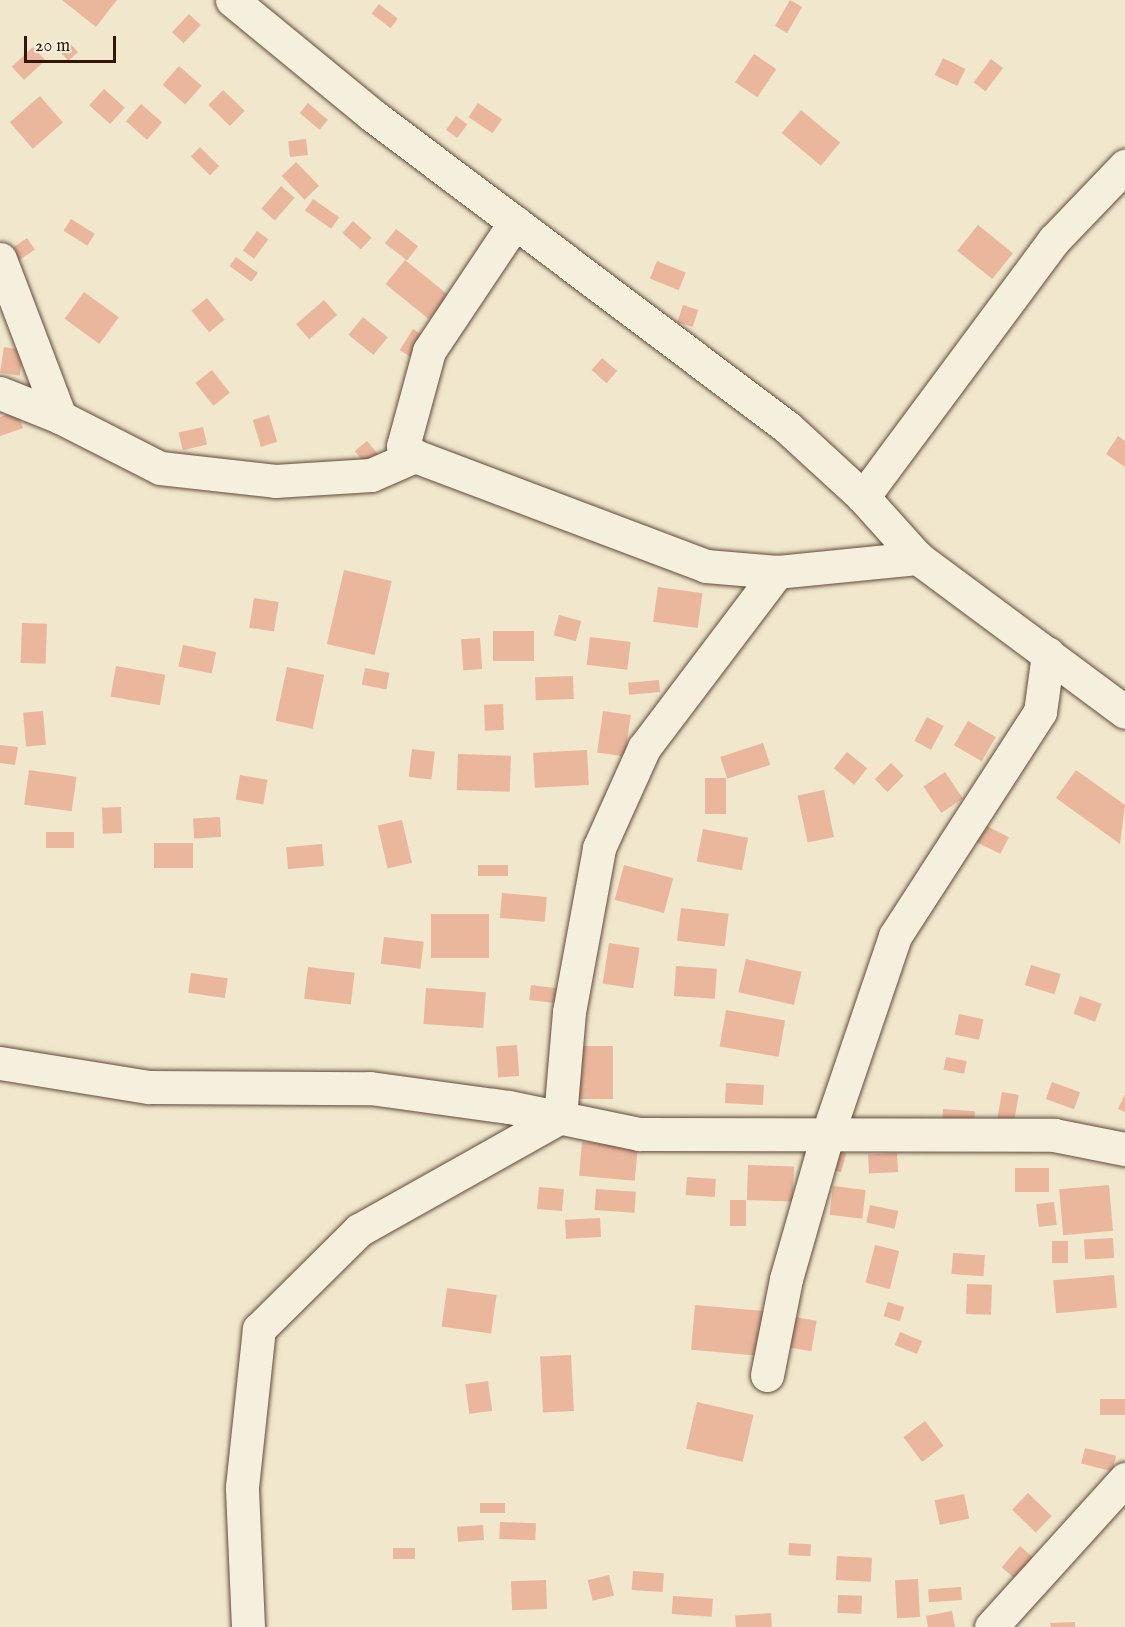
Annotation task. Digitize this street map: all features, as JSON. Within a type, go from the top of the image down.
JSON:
[{"type":"street","points":[[232,0],[514,222],[787,427],[863,497],[918,558],[1125,712]]},
{"type":"street","points":[[863,497],[1054,240],[1125,166]]},
{"type":"street","points":[[514,222],[429,351],[404,446],[415,456],[706,566],[777,572],[918,558]]},
{"type":"street","points":[[0,259],[60,417]]},
{"type":"street","points":[[0,393],[60,417],[172,470],[297,480],[371,475],[415,456]]},
{"type":"street","points":[[560,1118],[569,1012],[599,848],[644,748],[777,572]]},
{"type":"street","points":[[767,1375],[786,1279],[827,1136],[895,936],[1040,712],[1048,654]]},
{"type":"street","points":[[0,1063],[149,1087],[370,1088],[560,1118],[639,1134],[1054,1136],[1125,1149]]},
{"type":"street","points":[[248,1627],[242,1487],[259,1329],[359,1230],[560,1118]]},
{"type":"street","points":[[991,1627],[1125,1479]]},
{"type":"building","points":[[62,0],[117,0],[96,27]]},
{"type":"building","points":[[790,0],[802,7],[787,33],[775,26]]},
{"type":"building","points":[[379,4],[398,19],[391,28],[372,13]]},
{"type":"building","points":[[189,14],[201,25],[184,43],[172,32]]},
{"type":"building","points":[[68,41],[78,52],[68,61],[58,50]]},
{"type":"building","points":[[33,47],[45,60],[24,80],[12,67]]},
{"type":"building","points":[[754,54],[776,69],[757,97],[735,82]]},
{"type":"building","points":[[943,58],[965,69],[957,86],[935,75]]},
{"type":"building","points":[[991,59],[1003,68],[986,91],[974,82]]},
{"type":"building","points":[[179,66],[202,86],[185,105],[163,85]]},
{"type":"building","points":[[104,89],[125,108],[110,124],[89,105]]},
{"type":"building","points":[[223,90],[245,111],[230,126],[208,105]]},
{"type":"building","points":[[40,96],[63,122],[33,149],[10,122]]},
{"type":"building","points":[[308,103],[328,120],[320,130],[300,113]]},
{"type":"building","points":[[478,103],[502,119],[493,133],[468,117]]},
{"type":"building","points":[[141,104],[162,122],[147,140],[126,121]]},
{"type":"building","points":[[801,110],[840,143],[821,166],[782,133]]},
{"type":"building","points":[[456,116],[467,124],[457,138],[446,130]]},
{"type":"building","points":[[306,139],[308,155],[290,157],[288,141]]},
{"type":"building","points":[[200,147],[219,166],[210,175],[191,156]]},
{"type":"building","points":[[296,162],[319,186],[305,200],[282,176]]},
{"type":"building","points":[[281,186],[295,198],[275,220],[261,209]]},
{"type":"building","points":[[313,199],[339,217],[331,229],[305,210]]},
{"type":"building","points":[[71,219],[95,234],[87,246],[64,231]]},
{"type":"building","points":[[353,221],[372,238],[361,250],[342,233]]},
{"type":"building","points":[[978,225],[1013,253],[992,279],[957,251]]},
{"type":"building","points":[[396,229],[418,246],[407,260],[385,243]]},
{"type":"building","points":[[257,231],[268,239],[254,259],[243,250]]},
{"type":"building","points":[[27,238],[35,250],[13,264],[5,253]]},
{"type":"building","points":[[236,257],[258,273],[251,282],[230,266]]},
{"type":"building","points":[[405,260],[449,295],[429,319],[385,284]]},
{"type":"building","points":[[657,261],[686,273],[679,290],[650,279]]},
{"type":"building","points":[[84,292],[119,317],[99,344],[65,319]]},
{"type":"building","points":[[207,298],[225,320],[209,332],[191,311]]},
{"type":"building","points":[[324,300],[337,315],[309,339],[296,324]]},
{"type":"building","points":[[683,305],[698,310],[693,327],[677,322]]},
{"type":"building","points":[[363,317],[388,337],[373,355],[349,335]]},
{"type":"building","points":[[413,329],[424,336],[411,357],[400,350]]},
{"type":"building","points":[[4,347],[24,350],[20,376],[0,373]]},
{"type":"building","points":[[602,358],[617,371],[607,383],[592,370]]},
{"type":"building","points":[[212,370],[230,393],[213,406],[195,383]]},
{"type":"building","points":[[17,411],[23,428],[0,436],[0,417]]},
{"type":"building","points":[[269,415],[277,442],[261,447],[253,420]]},
{"type":"building","points":[[203,427],[207,445],[183,450],[179,433]]},
{"type":"building","points":[[1118,436],[1125,441],[1125,467],[1106,454]]},
{"type":"building","points":[[367,441],[383,460],[371,470],[355,451]]},
{"type":"building","points":[[344,570],[392,581],[375,655],[327,644]]},
{"type":"building","points":[[658,587],[703,593],[698,628],[653,622]]},
{"type":"building","points":[[254,598],[279,602],[274,632],[249,628]]},
{"type":"building","points":[[559,615],[581,621],[576,641],[554,635]]},
{"type":"building","points":[[22,623],[47,624],[46,664],[21,663]]},
{"type":"building","points":[[493,631],[534,631],[534,661],[493,661]]},
{"type":"building","points":[[590,637],[631,642],[627,670],[587,665]]},
{"type":"building","points":[[480,638],[482,669],[463,670],[461,639]]},
{"type":"building","points":[[183,645],[216,652],[212,674],[178,667]]},
{"type":"building","points":[[116,666],[165,675],[160,705],[111,697]]},
{"type":"building","points":[[287,667],[324,675],[313,729],[276,721]]},
{"type":"building","points":[[365,668],[390,673],[386,689],[362,685]]},
{"type":"building","points":[[573,676],[574,699],[536,700],[535,677]]},
{"type":"building","points":[[659,680],[660,692],[629,695],[628,683]]},
{"type":"building","points":[[503,704],[504,730],[485,731],[484,705]]},
{"type":"building","points":[[43,711],[46,745],[26,747],[23,713]]},
{"type":"building","points":[[603,711],[631,715],[625,756],[597,753]]},
{"type":"building","points":[[927,717],[944,726],[931,750],[914,741]]},
{"type":"building","points":[[968,721],[996,737],[982,761],[954,745]]},
{"type":"building","points":[[763,743],[770,765],[727,779],[720,757]]},
{"type":"building","points":[[0,745],[18,747],[15,765],[0,763]]},
{"type":"building","points":[[412,749],[435,752],[431,780],[409,777]]},
{"type":"building","points":[[587,750],[589,785],[535,788],[533,753]]},
{"type":"building","points":[[847,752],[867,768],[854,785],[834,768]]},
{"type":"building","points":[[458,754],[511,756],[510,792],[457,790]]},
{"type":"building","points":[[891,763],[904,776],[887,792],[875,779]]},
{"type":"building","points":[[29,770],[77,777],[72,811],[24,805]]},
{"type":"building","points":[[1076,770],[1125,805],[1120,844],[1056,798]]},
{"type":"building","points":[[945,772],[963,799],[941,813],[923,787]]},
{"type":"building","points":[[240,775],[268,780],[263,804],[236,800]]},
{"type":"building","points":[[705,778],[726,778],[726,814],[705,814]]},
{"type":"building","points":[[824,790],[834,837],[808,843],[798,796]]},
{"type":"building","points":[[121,807],[122,833],[103,834],[102,808]]},
{"type":"building","points":[[220,817],[221,837],[194,838],[193,818]]},
{"type":"building","points":[[402,820],[412,863],[388,868],[378,826]]},
{"type":"building","points":[[983,824],[1009,837],[1000,854],[974,841]]},
{"type":"building","points":[[703,829],[748,838],[742,870],[697,861]]},
{"type":"building","points":[[46,832],[74,832],[74,848],[46,848]]},
{"type":"building","points":[[154,843],[193,843],[193,868],[154,868]]},
{"type":"building","points":[[322,844],[324,866],[288,869],[286,847]]},
{"type":"building","points":[[478,865],[508,865],[508,876],[478,876]]},
{"type":"building","points":[[624,865],[673,878],[664,913],[615,900]]},
{"type":"building","points":[[502,893],[547,897],[545,922],[500,918]]},
{"type":"building","points":[[681,908],[729,914],[725,947],[677,941]]},
{"type":"building","points":[[431,914],[489,914],[489,958],[431,958]]},
{"type":"building","points":[[384,937],[424,942],[420,969],[381,964]]},
{"type":"building","points":[[609,943],[640,948],[633,988],[603,983]]},
{"type":"building","points":[[746,959],[802,972],[794,1005],[738,992]]},
{"type":"building","points":[[1031,965],[1061,974],[1055,994],[1025,985]]},
{"type":"building","points":[[676,966],[717,969],[715,999],[674,996]]},
{"type":"building","points":[[308,967],[355,973],[351,1004],[304,999]]},
{"type":"building","points":[[191,973],[228,978],[225,998],[188,993]]},
{"type":"building","points":[[531,985],[557,988],[555,1003],[529,1000]]},
{"type":"building","points":[[426,988],[486,992],[483,1028],[423,1024]]},
{"type":"building","points":[[1080,996],[1102,1004],[1095,1022],[1074,1014]]},
{"type":"building","points":[[726,1010],[785,1020],[779,1057],[720,1046]]},
{"type":"building","points":[[959,1014],[983,1019],[979,1040],[955,1035]]},
{"type":"building","points":[[517,1045],[519,1076],[498,1077],[496,1046]]},
{"type":"building","points":[[577,1046],[613,1046],[613,1099],[577,1099]]},
{"type":"building","points":[[946,1057],[967,1061],[964,1074],[944,1070]]},
{"type":"building","points":[[1052,1082],[1080,1092],[1074,1109],[1046,1099]]},
{"type":"building","points":[[726,1083],[764,1085],[763,1105],[725,1103]]},
{"type":"building","points":[[1002,1092],[1019,1095],[1014,1124],[997,1122]]},
{"type":"building","points":[[1125,1094],[1125,1112],[1118,1109]]},
{"type":"building","points":[[943,1109],[975,1111],[974,1124],[942,1122]]},
{"type":"building","points":[[582,1142],[638,1147],[635,1181],[579,1176]]},
{"type":"building","points":[[832,1149],[846,1153],[841,1172],[826,1168]]},
{"type":"building","points":[[897,1153],[898,1172],[869,1173],[868,1155]]},
{"type":"building","points":[[748,1165],[794,1167],[793,1202],[747,1200]]},
{"type":"building","points":[[1015,1168],[1049,1168],[1049,1192],[1015,1192]]},
{"type":"building","points":[[687,1177],[716,1179],[715,1197],[686,1195]]},
{"type":"building","points":[[1109,1185],[1113,1231],[1063,1235],[1059,1189]]},
{"type":"building","points":[[833,1186],[866,1190],[862,1219],[829,1215]]},
{"type":"building","points":[[539,1187],[564,1189],[562,1211],[537,1209]]},
{"type":"building","points":[[596,1189],[636,1192],[634,1213],[595,1210]]},
{"type":"building","points":[[730,1200],[746,1200],[746,1226],[730,1226]]},
{"type":"building","points":[[1054,1202],[1057,1225],[1039,1227],[1036,1204]]},
{"type":"building","points":[[870,1205],[898,1211],[895,1229],[866,1223]]},
{"type":"building","points":[[600,1218],[601,1237],[566,1239],[565,1220]]},
{"type":"building","points":[[1113,1238],[1114,1258],[1085,1259],[1084,1240]]},
{"type":"building","points":[[1052,1241],[1068,1241],[1068,1263],[1052,1263]]},
{"type":"building","points":[[875,1245],[899,1251],[890,1289],[866,1283]]},
{"type":"building","points":[[953,1253],[985,1255],[983,1276],[952,1274]]},
{"type":"building","points":[[1114,1275],[1117,1308],[1056,1313],[1053,1280]]},
{"type":"building","points":[[967,1284],[992,1285],[991,1315],[966,1314]]},
{"type":"building","points":[[447,1288],[497,1295],[491,1334],[442,1327]]},
{"type":"building","points":[[888,1302],[904,1307],[900,1321],[884,1316]]},
{"type":"building","points":[[695,1305],[766,1311],[762,1356],[691,1350]]},
{"type":"building","points":[[795,1317],[817,1321],[811,1351],[790,1348]]},
{"type":"building","points":[[900,1332],[922,1341],[917,1354],[895,1345]]},
{"type":"building","points":[[571,1355],[574,1411],[543,1413],[540,1357]]},
{"type":"building","points":[[488,1381],[492,1411],[469,1414],[465,1384]]},
{"type":"building","points":[[1100,1399],[1125,1399],[1125,1415],[1100,1415]]},
{"type":"building","points":[[697,1402],[754,1415],[743,1462],[686,1449]]},
{"type":"building","points":[[925,1421],[944,1446],[922,1462],[903,1437]]},
{"type":"building","points":[[1085,1448],[1116,1456],[1112,1471],[1081,1464]]},
{"type":"building","points":[[1028,1493],[1052,1516],[1036,1532],[1012,1510]]},
{"type":"building","points":[[964,1494],[969,1518],[940,1525],[935,1500]]},
{"type":"building","points":[[480,1503],[505,1503],[505,1513],[480,1513]]},
{"type":"building","points":[[500,1522],[536,1523],[535,1540],[499,1539]]},
{"type":"building","points":[[483,1525],[484,1540],[458,1542],[457,1527]]},
{"type":"building","points":[[789,1543],[811,1544],[810,1556],[788,1555]]},
{"type":"building","points":[[1020,1546],[1036,1560],[1017,1581],[1002,1567]]},
{"type":"building","points":[[393,1548],[415,1548],[415,1559],[393,1559]]},
{"type":"building","points":[[837,1556],[872,1558],[871,1582],[836,1580]]},
{"type":"building","points":[[633,1571],[664,1573],[663,1592],[632,1590]]},
{"type":"building","points":[[609,1575],[614,1595],[593,1601],[588,1580]]},
{"type":"building","points":[[918,1579],[920,1617],[897,1618],[895,1580]]},
{"type":"building","points":[[546,1580],[547,1609],[512,1610],[511,1581]]},
{"type":"building","points":[[961,1587],[962,1600],[929,1602],[928,1589]]},
{"type":"building","points":[[838,1595],[862,1596],[861,1614],[837,1613]]},
{"type":"building","points":[[673,1596],[713,1599],[712,1617],[672,1614]]},
{"type":"building","points":[[952,1611],[955,1627],[928,1627],[926,1616]]},
{"type":"building","points":[[771,1613],[772,1627],[736,1627],[735,1616]]},
{"type":"building","points":[[1075,1622],[1075,1627],[1051,1627],[1050,1623]]}]
